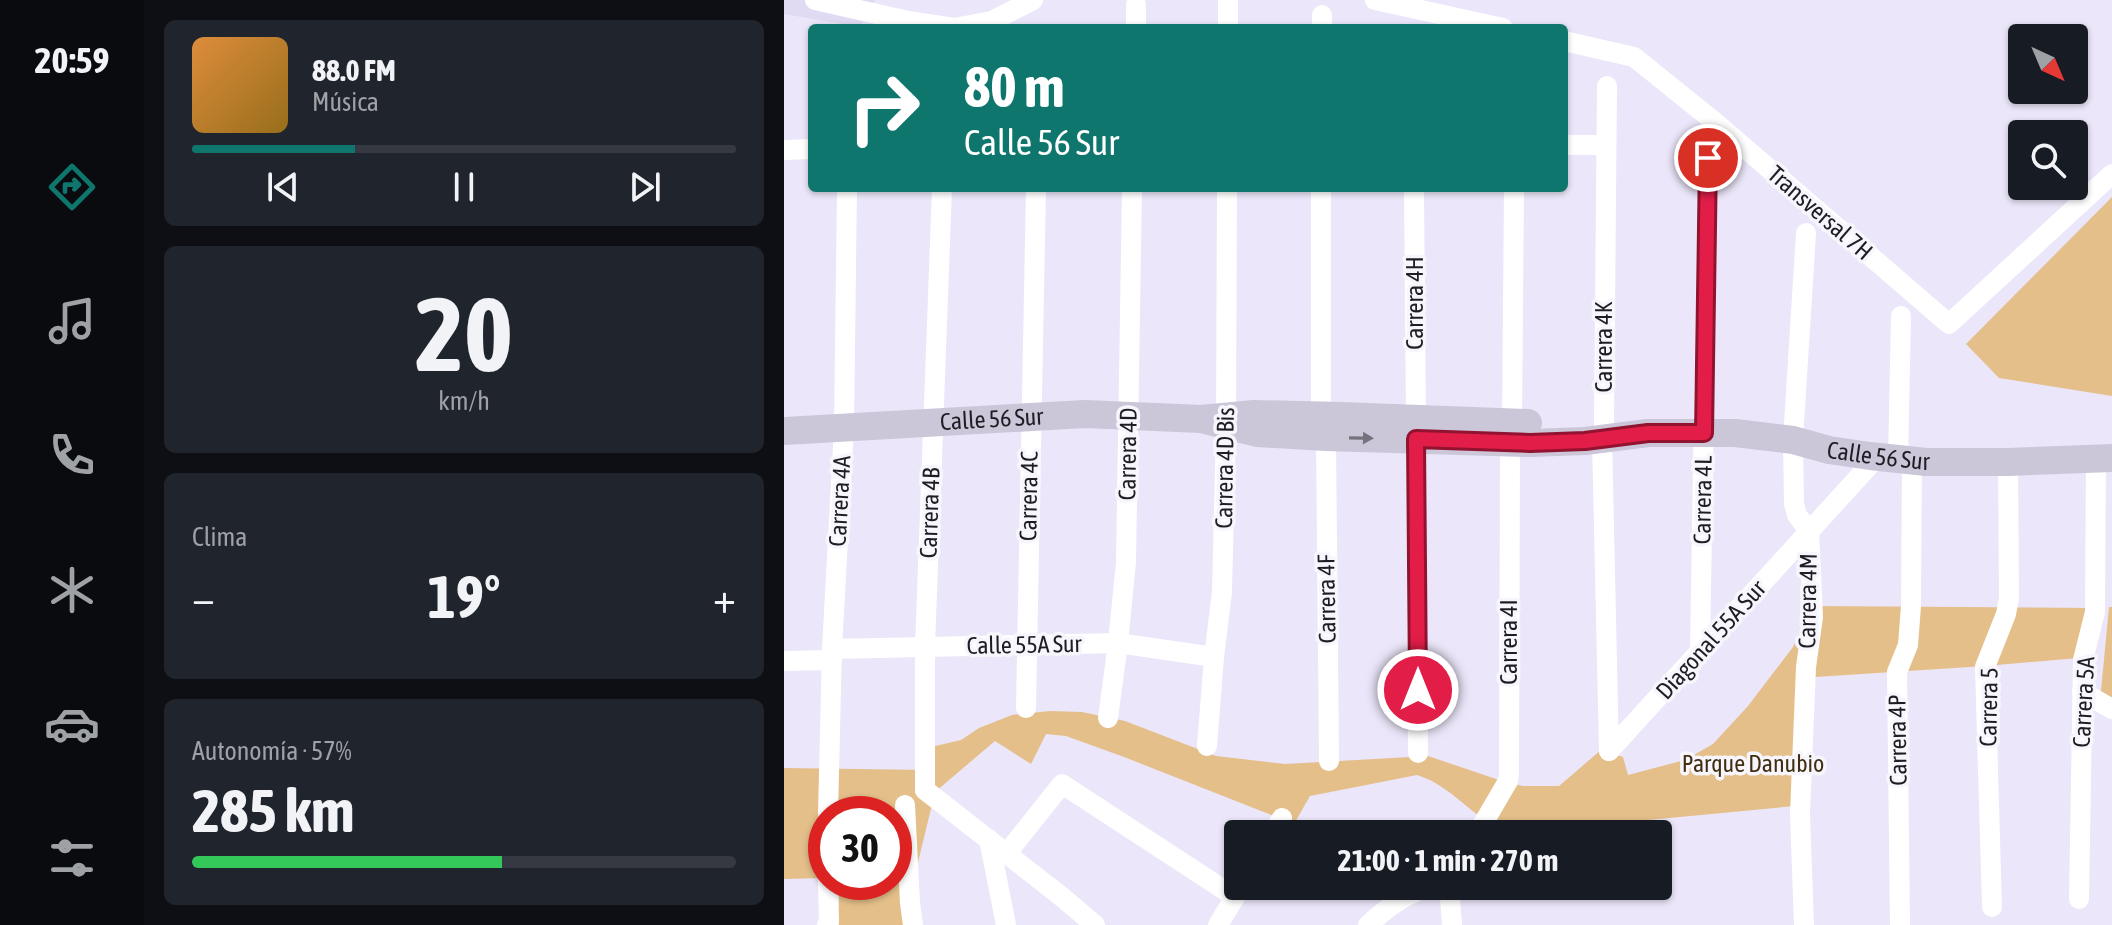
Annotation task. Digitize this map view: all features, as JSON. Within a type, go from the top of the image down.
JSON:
[{"type":"street","points":[[815,0],[928,24]]},
{"type":"street","points":[[976,24],[992,21],[1033,0]]},
{"type":"street","points":[[1375,0],[1485,24]]},
{"type":"street","points":[[1228,1],[1228,24]]},
{"type":"street","points":[[1136,5],[1136,24]]},
{"type":"street","name":"Transversal 7H","points":[[1568,42],[1634,57],[1716,123],[1949,324],[2112,174]]},
{"type":"street","name":"Carrera 4K","points":[[1607,86],[1603,432],[1609,751]]},
{"type":"street","points":[[1568,145],[1605,145]]},
{"type":"street","points":[[784,150],[808,149]]},
{"type":"street","name":"Carrera 4L","points":[[1700,651],[1708,158]]},
{"type":"street","name":"Carrera 4A","points":[[828,796],[832,654],[844,428],[847,192]]},
{"type":"street","name":"Carrera 4B","points":[[925,790],[925,647],[942,192]]},
{"type":"street","name":"Carrera 4C","points":[[1026,708],[1036,192]]},
{"type":"street","name":"Carrera 4D","points":[[1108,718],[1126,562],[1132,192]]},
{"type":"street","name":"Carrera 4D Bis","points":[[1207,746],[1222,592],[1218,420],[1227,192]]},
{"type":"street","name":"Carrera 4F","points":[[1321,192],[1329,761]]},
{"type":"street","name":"Carrera 4H","points":[[1414,192],[1418,753]]},
{"type":"street","name":"Carrera 4I","points":[[1485,820],[1509,774],[1514,192]]},
{"type":"street","name":"Carrera 4M","points":[[1804,925],[1800,814],[1806,667],[1813,617],[1809,531],[1797,515],[1794,504],[1793,440],[1806,233]]},
{"type":"street","name":"Carrera 4P","points":[[1900,925],[1897,672],[1908,645],[1911,606],[1896,459],[1901,316]]},
{"type":"street","name":"Calle 56 Sur","points":[[784,431],[1085,414],[1218,420],[1254,414],[1323,426],[1511,432],[1752,434],[1793,440],[1829,450],[1896,459],[2008,462],[2104,458]]},
{"type":"street","name":"Carrera 5A","points":[[2079,899],[2083,660],[2095,612],[2104,458]]},
{"type":"street","name":"Diagonal 55A Sur","points":[[1609,751],[1809,531],[1896,459]]},
{"type":"street","name":"Carrera 5","points":[[1992,907],[1985,667],[2006,614],[2009,598],[2008,462]]},
{"type":"street","name":"Calle 55A Sur","points":[[784,661],[925,647],[1118,643],[1214,657]]},
{"type":"street","points":[[2082,692],[2112,709]]},
{"type":"street","points":[[1007,853],[1062,784],[1224,882]]},
{"type":"street","points":[[912,799],[925,790],[1095,925]]},
{"type":"street","points":[[989,839],[1006,925]]},
{"type":"street","points":[[828,900],[828,924]]},
{"type":"street","points":[[910,900],[913,925]]},
{"type":"street","points":[[1218,925],[1233,900]]},
{"type":"street","points":[[1368,925],[1400,900]]},
{"type":"street","points":[[1450,900],[1452,925]]},
{"type":"shaded area","points":[[784,0],[875,0],[862,24],[842,24],[784,14]]},
{"type":"green space","points":[[2112,197],[2112,396],[1999,378],[1966,344]]},
{"type":"green space","name":"Parque Danubio","points":[[1812,606],[2091,608],[2079,658],[1800,678],[1795,806],[1648,820],[1485,820],[1443,788],[1417,775],[1310,796],[1296,820],[1284,820],[1066,736],[1046,734],[1031,764],[995,741],[935,792],[912,887],[912,796],[808,796],[808,878],[784,879],[784,768],[929,770],[931,747],[961,740],[979,728],[1012,715],[1082,712],[1125,721],[1216,756],[1285,764],[1428,756],[1523,786],[1559,786],[1601,750],[1623,757],[1628,775],[1685,760],[1713,744],[1748,706],[1793,647]]},
{"type":"green space","points":[[2109,607],[2112,607],[2112,698],[2101,691]]},
{"type":"green space","name":"Parque Danubio","points":[[839,900],[909,900],[912,925],[837,925]]},
{"type":"route","points":[[1418,690],[1416,439],[1530,443],[1585,441],[1648,433],[1704,433],[1708,158]]}]
